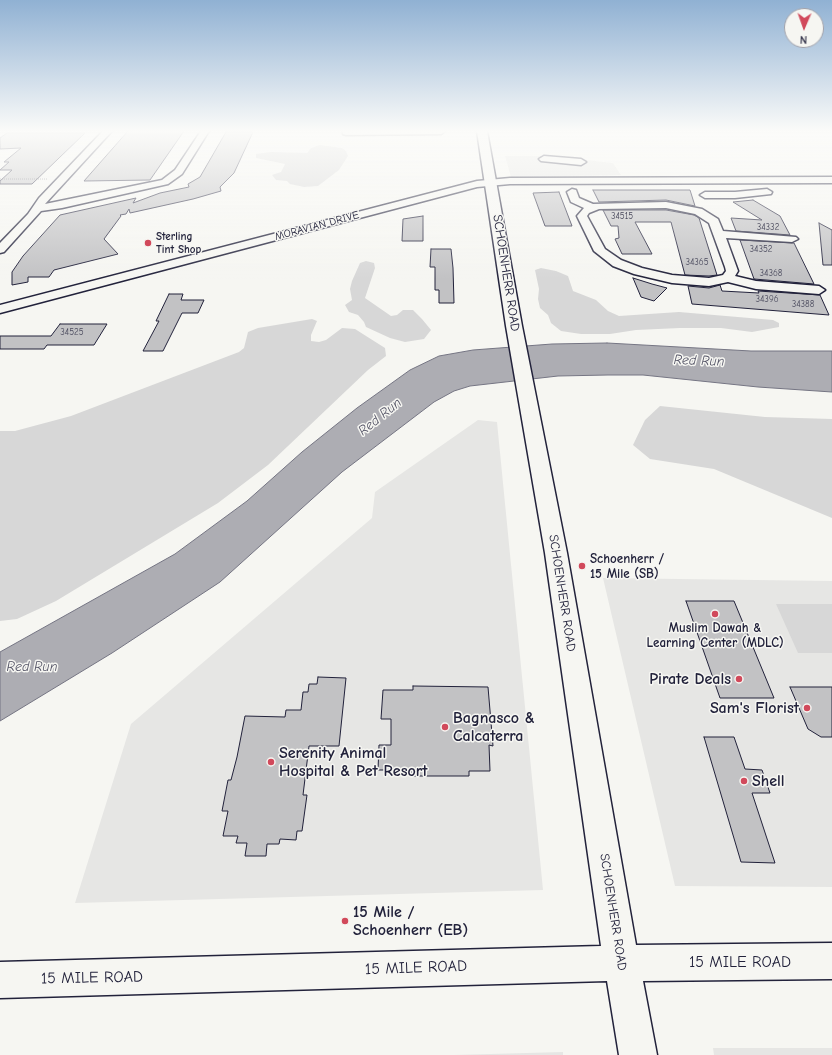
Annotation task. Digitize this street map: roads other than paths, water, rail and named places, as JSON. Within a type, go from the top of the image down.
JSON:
[{"type":"main road","name":"SCHOENHERR ROAD","points":[[491,182],[514,326],[557,560],[621,963],[638,1055]]},
{"type":"main road","name":"15 MILE ROAD","points":[[0,980],[541,964],[832,961]]},
{"type":"street","points":[[0,250],[38,208],[42,200],[61,180]]},
{"type":"street","points":[[38,208],[62,205],[167,180]]},
{"type":"street","name":"MORAVIAN DRIVE","points":[[0,309],[459,188],[491,182],[670,180]]},
{"type":"street","points":[[694,180],[712,196],[767,192]]},
{"type":"street","points":[[698,211],[712,204],[712,196],[708,180]]},
{"type":"street","points":[[572,192],[575,200],[591,207]]},
{"type":"street","points":[[728,278],[732,271],[720,234],[711,218],[698,211],[666,205],[591,207],[585,210],[582,216],[591,237],[600,251],[617,262],[638,271],[672,279],[709,282],[728,278],[756,285],[819,290]]},
{"type":"street","points":[[720,234],[792,239]]},
{"type":"water","name":"Red Run","points":[[607,343],[751,351],[832,351],[832,392],[758,387],[643,375],[558,376],[470,386],[454,391],[434,402],[342,472],[220,582],[112,653],[0,721],[0,652],[175,554],[247,501],[302,452],[357,408],[410,370],[439,356],[473,350],[552,344]]},
{"type":"place","name":"Sterling Tint Shop","points":[[148,243]]},
{"type":"place","name":"Schoenherr / 15 Mile (SB)","points":[[582,566]]},
{"type":"place","name":"Muslim Dawah & Learning Center (MDLC)","points":[[715,614]]},
{"type":"place","name":"Pirate Deals","points":[[739,679]]},
{"type":"place","name":"Sam's Florist","points":[[807,708]]},
{"type":"place","name":"Bagnasco & Calcaterra","points":[[445,727]]},
{"type":"place","name":"Serenity Animal Hospital & Pet Resort","points":[[271,762]]},
{"type":"place","name":"Shell","points":[[744,781]]},
{"type":"place","name":"15 Mile / Schoenherr (EB)","points":[[345,921]]}]
